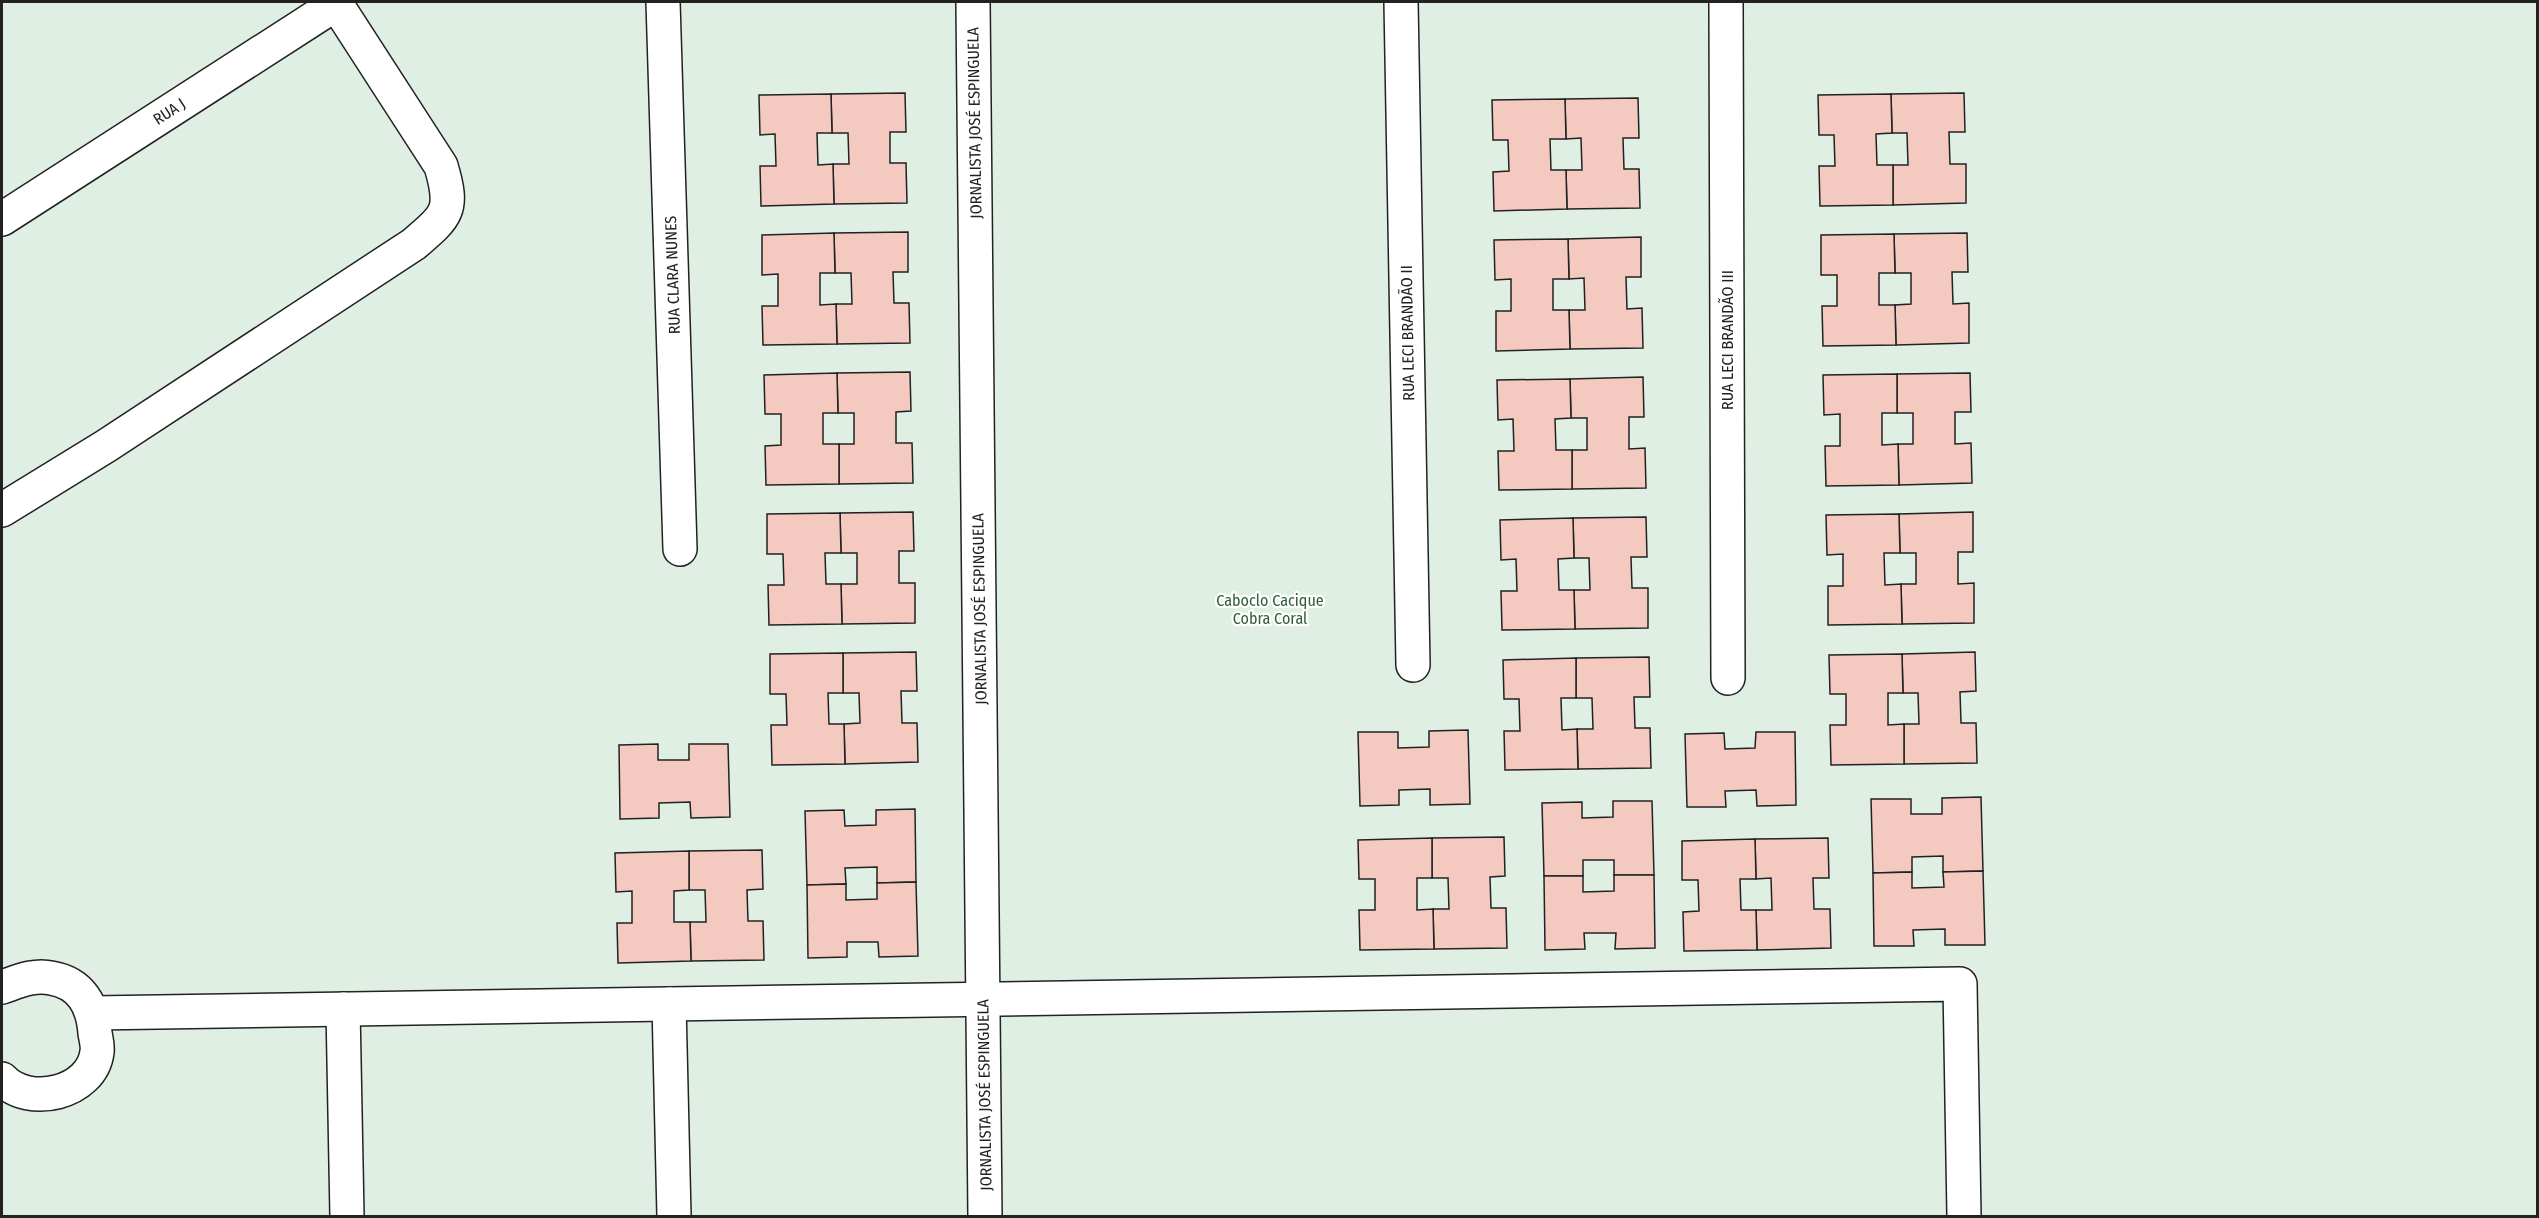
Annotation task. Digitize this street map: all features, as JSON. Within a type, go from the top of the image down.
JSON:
[{"type":"street","name":"RUA CLARA NUNES","points":[[663,2],[680,549]]},
{"type":"street","name":"JORNALISTA JOSÉ ESPINGUELA","points":[[973,2],[985,1216]]},
{"type":"street","name":"RUA LECI BRANDÃO II","points":[[1401,2],[1413,664]]},
{"type":"street","name":"RUA LECI BRANDÃO III","points":[[1726,2],[1728,678]]},
{"type":"street","points":[[2,510],[106,446],[414,244],[436,226],[447,212],[448,188],[441,166],[336,3]]},
{"type":"street","name":"RUA J","points":[[2,219],[336,3]]},
{"type":"street","points":[[2,987],[31,978],[50,978],[69,984],[84,997],[93,1013],[97,1052],[89,1070],[76,1083],[59,1092],[41,1095],[22,1092],[2,1079]]},
{"type":"street","points":[[93,1013],[1960,984],[1964,1216]]},
{"type":"street","points":[[669,1004],[674,1216]]},
{"type":"street","points":[[344,1009],[347,1216]]},
{"type":"green space","name":"Caboclo Cacique Cobra Coral","points":[[2,2],[2537,2],[2537,1216],[2,1216]]},
{"type":"building","points":[[905,93],[906,132],[890,132],[890,163],[906,163],[907,203],[834,204],[833,164],[849,164],[848,133],[832,133],[831,94]]},
{"type":"building","points":[[1964,93],[1965,132],[1949,132],[1950,164],[1966,164],[1966,203],[1893,205],[1893,165],[1908,165],[1907,133],[1892,133],[1891,94]]},
{"type":"building","points":[[831,94],[832,133],[817,133],[818,165],[833,164],[834,204],[761,206],[760,166],[776,166],[775,134],[760,135],[759,95]]},
{"type":"building","points":[[1891,94],[1892,133],[1876,134],[1877,165],[1893,165],[1893,205],[1820,206],[1819,166],[1835,166],[1834,135],[1819,135],[1818,95]]},
{"type":"building","points":[[1638,98],[1639,138],[1623,138],[1624,169],[1639,169],[1640,208],[1567,209],[1566,170],[1582,170],[1581,138],[1566,139],[1565,99]]},
{"type":"building","points":[[1565,99],[1566,139],[1550,139],[1551,170],[1566,170],[1567,209],[1494,211],[1493,172],[1509,171],[1508,140],[1493,140],[1492,100]]},
{"type":"building","points":[[908,232],[908,272],[893,272],[894,303],[909,303],[910,343],[837,344],[836,304],[852,304],[851,273],[835,273],[834,233]]},
{"type":"building","points":[[834,233],[835,273],[820,273],[820,305],[836,304],[837,344],[763,345],[762,306],[778,306],[778,274],[762,275],[762,235]]},
{"type":"building","points":[[1967,233],[1968,272],[1952,272],[1953,304],[1969,303],[1969,343],[1896,345],[1895,305],[1911,304],[1911,273],[1895,273],[1894,234]]},
{"type":"building","points":[[1894,234],[1895,273],[1879,273],[1879,305],[1895,305],[1896,345],[1823,346],[1822,306],[1837,306],[1837,275],[1821,275],[1821,235]]},
{"type":"building","points":[[1641,237],[1641,277],[1626,277],[1627,309],[1642,308],[1643,348],[1570,349],[1569,310],[1585,310],[1584,278],[1569,279],[1568,239]]},
{"type":"building","points":[[1568,239],[1569,279],[1553,279],[1553,310],[1569,310],[1570,349],[1496,351],[1496,311],[1511,311],[1511,279],[1495,280],[1494,240]]},
{"type":"building","points":[[910,372],[911,411],[896,412],[896,443],[912,443],[913,483],[839,484],[839,444],[854,444],[854,413],[838,413],[837,373]]},
{"type":"building","points":[[837,373],[838,413],[823,413],[823,444],[839,444],[839,484],[766,485],[765,446],[781,445],[781,414],[765,414],[764,375]]},
{"type":"building","points":[[1970,373],[1971,412],[1955,412],[1955,444],[1971,443],[1972,483],[1899,485],[1898,444],[1913,444],[1913,413],[1897,413],[1897,374]]},
{"type":"building","points":[[1897,374],[1897,413],[1882,413],[1882,445],[1898,444],[1899,485],[1826,486],[1825,446],[1840,446],[1840,414],[1824,415],[1823,375]]},
{"type":"building","points":[[1643,377],[1644,417],[1629,417],[1629,449],[1645,448],[1646,488],[1572,489],[1572,450],[1587,450],[1587,418],[1571,418],[1570,379]]},
{"type":"building","points":[[1570,379],[1571,418],[1555,419],[1556,450],[1572,450],[1572,489],[1499,490],[1498,451],[1514,451],[1513,419],[1498,420],[1497,380]]},
{"type":"building","points":[[913,512],[914,551],[899,551],[899,583],[915,583],[915,623],[842,624],[841,584],[857,584],[857,553],[841,553],[840,513]]},
{"type":"building","points":[[1973,512],[1973,552],[1958,552],[1958,584],[1974,583],[1974,623],[1902,624],[1901,584],[1916,584],[1916,553],[1900,553],[1899,514]]},
{"type":"building","points":[[840,513],[841,553],[825,553],[826,584],[841,584],[842,624],[769,625],[768,585],[784,585],[783,554],[767,554],[767,514]]},
{"type":"building","points":[[1899,514],[1900,553],[1884,553],[1885,585],[1901,584],[1902,624],[1828,625],[1828,586],[1843,586],[1843,554],[1827,555],[1826,515]]},
{"type":"building","points":[[1646,517],[1647,557],[1631,557],[1632,588],[1648,588],[1648,628],[1575,629],[1574,590],[1590,590],[1589,558],[1574,558],[1573,518]]},
{"type":"building","points":[[1573,518],[1574,558],[1558,559],[1559,590],[1574,590],[1575,629],[1502,630],[1501,591],[1517,591],[1516,559],[1501,560],[1500,520]]},
{"type":"building","points":[[916,652],[917,691],[901,691],[902,723],[917,723],[918,762],[845,764],[844,724],[860,723],[859,693],[843,693],[843,653]]},
{"type":"building","points":[[1975,652],[1976,691],[1960,692],[1961,723],[1976,723],[1977,763],[1904,764],[1904,724],[1919,724],[1918,693],[1903,693],[1902,654]]},
{"type":"building","points":[[843,653],[843,693],[828,693],[829,724],[844,724],[845,764],[772,765],[771,725],[787,725],[786,694],[770,694],[770,654]]},
{"type":"building","points":[[1902,654],[1903,693],[1888,693],[1888,725],[1904,724],[1904,764],[1831,765],[1830,725],[1846,725],[1846,694],[1830,694],[1829,655]]},
{"type":"building","points":[[1649,657],[1650,697],[1634,697],[1635,728],[1650,728],[1651,768],[1578,769],[1577,729],[1593,729],[1592,698],[1576,698],[1576,658]]},
{"type":"building","points":[[1576,658],[1576,698],[1561,698],[1562,730],[1577,729],[1578,769],[1505,770],[1504,731],[1520,731],[1519,699],[1504,699],[1503,660]]},
{"type":"building","points":[[1468,730],[1470,804],[1430,805],[1430,789],[1399,790],[1399,805],[1360,806],[1358,732],[1398,732],[1398,748],[1429,747],[1429,731]]},
{"type":"building","points":[[1756,732],[1795,732],[1796,805],[1757,806],[1756,790],[1725,791],[1726,807],[1687,807],[1685,734],[1724,733],[1725,749],[1755,748]]},
{"type":"building","points":[[658,744],[658,760],[689,760],[689,744],[728,744],[730,817],[691,818],[690,802],[659,803],[659,818],[620,819],[619,745]]},
{"type":"building","points":[[1981,797],[1983,871],[1943,872],[1943,856],[1912,857],[1912,872],[1873,873],[1871,799],[1911,799],[1911,814],[1942,814],[1942,798]]},
{"type":"building","points":[[1613,801],[1652,801],[1654,875],[1614,875],[1614,860],[1583,860],[1583,876],[1544,876],[1542,803],[1582,802],[1582,818],[1613,817]]},
{"type":"building","points":[[915,809],[916,882],[877,883],[877,867],[845,868],[846,884],[807,885],[805,811],[844,810],[845,826],[876,825],[876,810]]},
{"type":"building","points":[[1504,837],[1505,876],[1490,877],[1491,908],[1506,908],[1507,948],[1434,949],[1433,909],[1449,909],[1448,878],[1432,878],[1432,838]]},
{"type":"building","points":[[1432,838],[1432,878],[1417,878],[1417,910],[1433,909],[1434,949],[1360,950],[1359,910],[1375,910],[1375,879],[1359,879],[1358,840]]},
{"type":"building","points":[[1828,838],[1829,878],[1813,878],[1814,909],[1830,909],[1831,948],[1757,950],[1756,910],[1772,910],[1771,878],[1756,879],[1755,839]]},
{"type":"building","points":[[1755,839],[1756,879],[1740,879],[1741,910],[1756,910],[1757,950],[1684,951],[1683,912],[1699,911],[1698,880],[1682,880],[1682,841]]},
{"type":"building","points":[[762,850],[763,889],[747,890],[748,921],[763,921],[764,960],[691,961],[690,922],[706,922],[705,890],[689,890],[689,851]]},
{"type":"building","points":[[689,851],[689,890],[674,891],[674,922],[690,922],[691,961],[618,963],[617,923],[632,923],[632,891],[616,892],[615,853]]},
{"type":"building","points":[[1983,871],[1985,945],[1945,945],[1945,929],[1913,930],[1914,946],[1874,946],[1873,873],[1912,872],[1912,888],[1944,887],[1943,872]]},
{"type":"building","points":[[1614,875],[1654,875],[1655,948],[1615,949],[1616,933],[1584,933],[1585,949],[1545,950],[1544,876],[1583,876],[1583,892],[1614,891]]},
{"type":"building","points":[[916,882],[918,956],[879,957],[878,942],[847,942],[847,957],[808,958],[807,885],[846,884],[846,900],[877,899],[877,883]]}]
